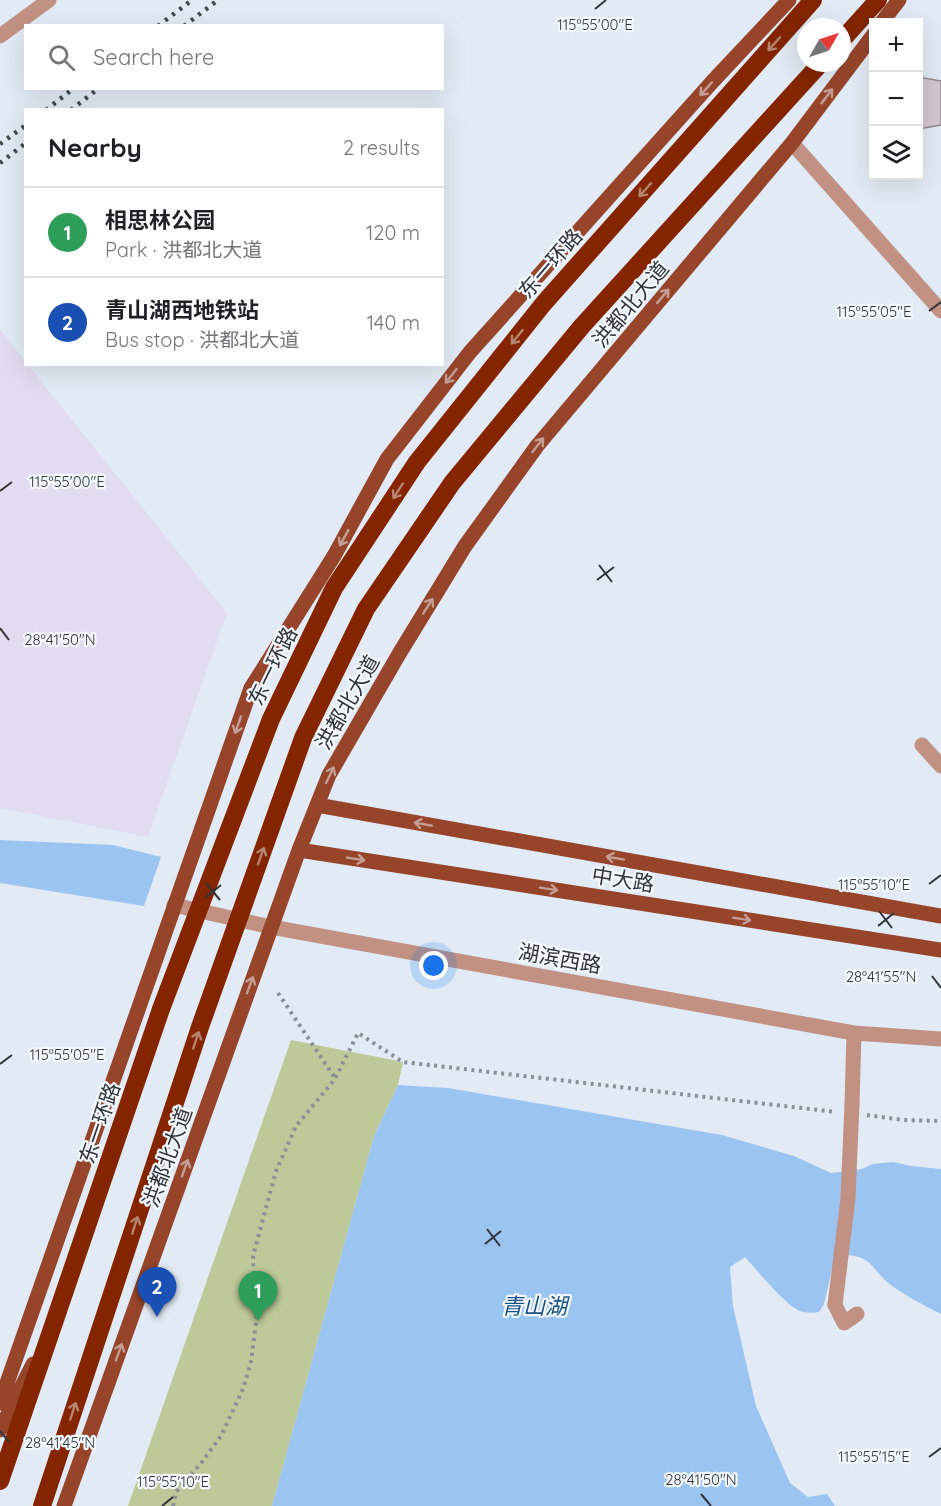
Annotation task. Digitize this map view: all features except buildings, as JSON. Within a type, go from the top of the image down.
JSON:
[{"type":"highway","points":[[851,30],[878,0]]},
{"type":"highway","name":"东一环路","points":[[0,1481],[161,1010],[271,719],[334,588],[417,462],[544,303],[803,3]]},
{"type":"highway","points":[[42,1506],[200,1028],[303,738],[366,609],[452,483],[582,326],[813,72]]},
{"type":"main road","points":[[851,32],[887,0]]},
{"type":"main road","points":[[885,18],[899,0]]},
{"type":"main road","points":[[0,1402],[251,688],[334,556],[387,459],[470,352],[713,81],[803,3]]},
{"type":"main road","name":"洪都北大道","points":[[64,1506],[271,927],[329,775],[465,546],[537,446],[792,143],[869,39]]},
{"type":"main road","name":"中大路","points":[[317,805],[941,916]]},
{"type":"main road","name":"中大路","points":[[299,850],[941,950]]},
{"type":"main road","points":[[0,1430],[57,1316]]},
{"type":"street","points":[[0,36],[49,0]]},
{"type":"street","points":[[792,143],[941,311]]},
{"type":"street","points":[[922,745],[941,766]]},
{"type":"street","name":"湖滨西路","points":[[174,905],[271,927],[854,1033],[941,1039]]},
{"type":"street","points":[[854,1033],[848,1198],[835,1305],[844,1323],[857,1314]]},
{"type":"path","points":[[278,993],[335,1079]]},
{"type":"path","points":[[173,1506],[176,1492],[221,1436],[243,1389],[251,1362],[257,1315],[253,1256],[276,1171],[296,1126],[335,1079],[358,1033],[403,1062],[852,1110],[904,1120],[941,1121]]},
{"type":"shaded area","points":[[0,329],[24,360],[24,366],[29,366],[227,613],[148,837],[0,808]]},
{"type":"green space","points":[[291,1040],[403,1062],[398,1085],[374,1136],[272,1506],[128,1506]]},
{"type":"water","points":[[0,840],[113,845],[161,857],[144,906],[0,883]]},
{"type":"water","name":"青山湖","points":[[398,1085],[448,1088],[722,1135],[794,1156],[831,1173],[893,1162],[941,1169],[941,1314],[899,1291],[887,1282],[870,1263],[854,1256],[845,1255],[833,1265],[824,1304],[819,1312],[814,1313],[794,1308],[771,1287],[745,1257],[730,1267],[733,1306],[756,1406],[790,1483],[808,1497],[827,1494],[835,1506],[272,1506],[374,1136]]},
{"type":"railway","points":[[161,24],[192,0]]},
{"type":"railway","points":[[187,24],[218,0]]},
{"type":"railway","points":[[49,108],[71,90]]},
{"type":"railway","points":[[74,108],[96,90]]},
{"type":"railway","points":[[0,144],[24,126]]},
{"type":"railway","points":[[0,163],[24,145]]},
{"type":"place","name":"青山湖西地铁站","points":[[157,1317]]},
{"type":"place","name":"相思林公园","points":[[258,1321]]}]
